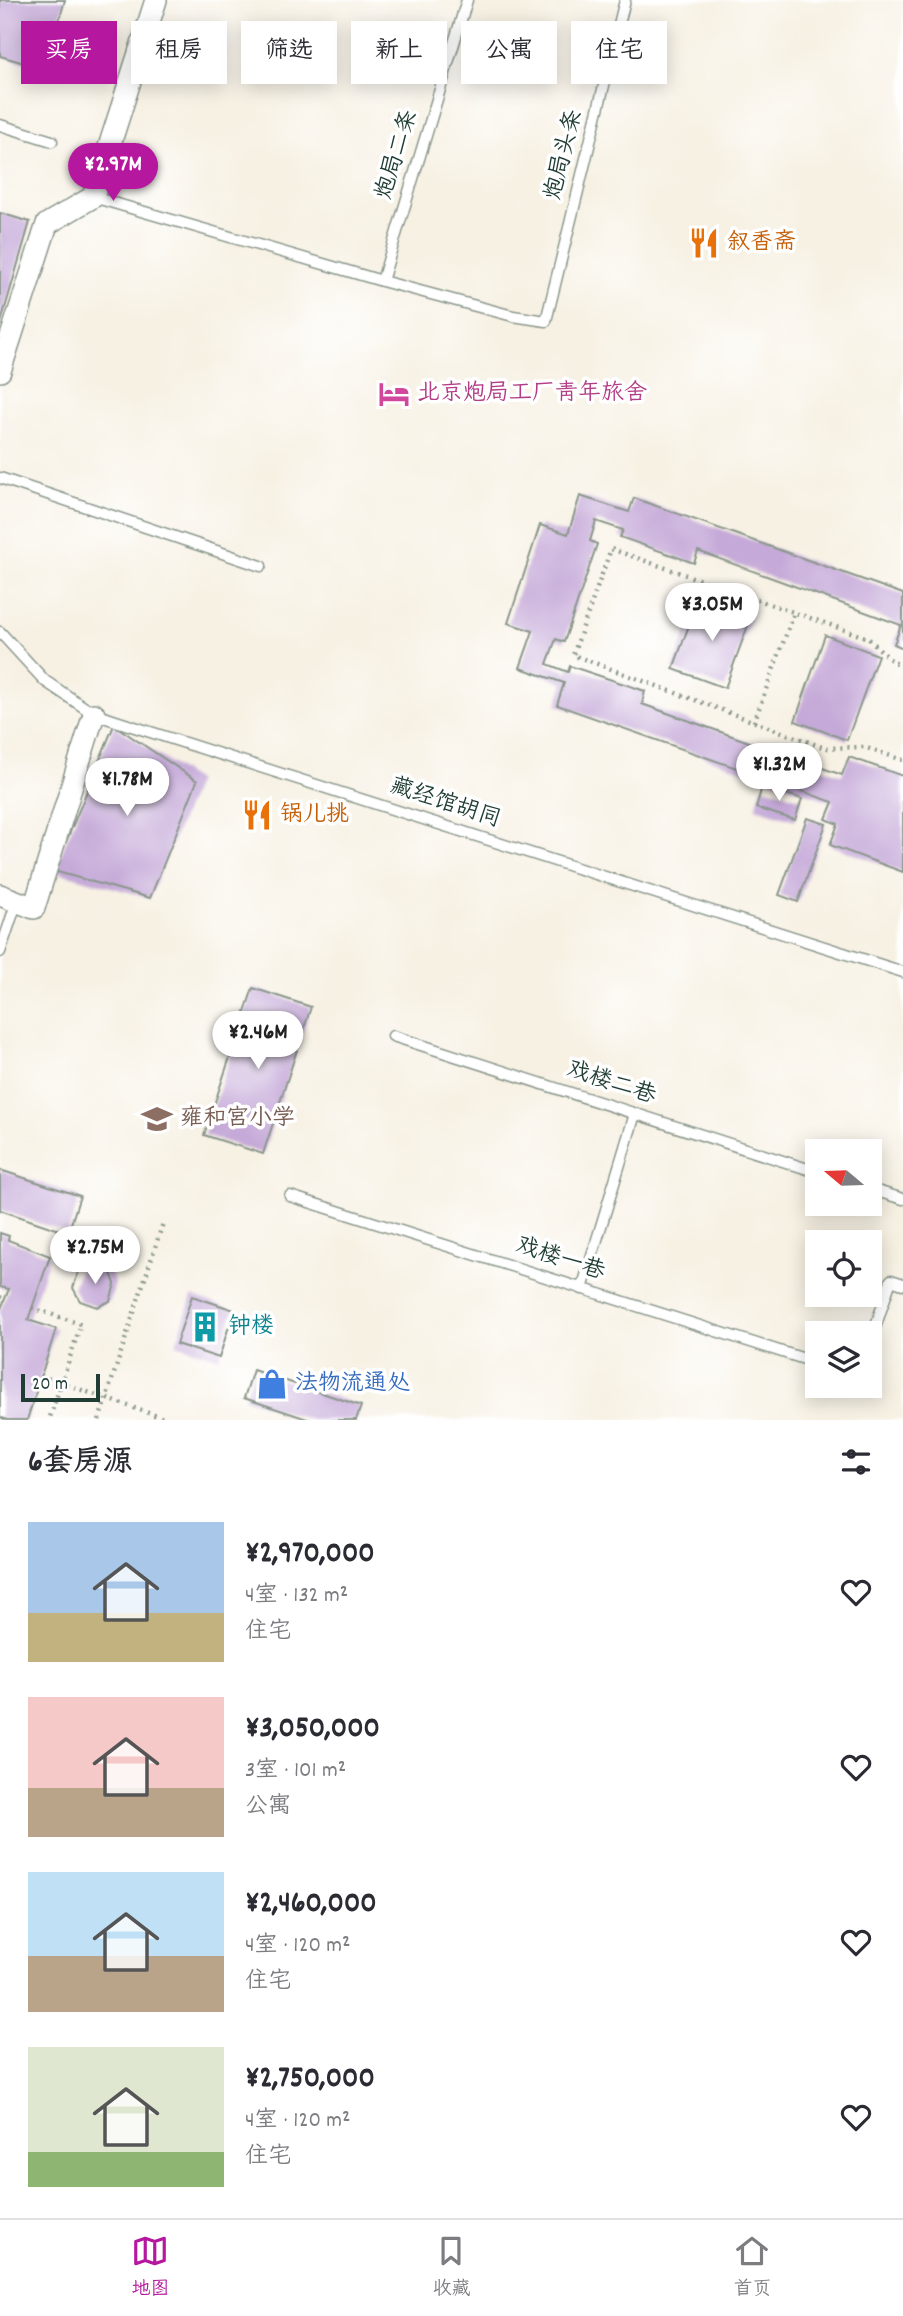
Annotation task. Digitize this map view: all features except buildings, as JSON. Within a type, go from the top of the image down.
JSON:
[{"type":"street","points":[[0,371],[47,224],[93,197],[156,0]]},
{"type":"street","points":[[9,898],[34,908],[94,714]]},
{"type":"lane","name":"炮局二条","points":[[382,281],[467,0]]},
{"type":"lane","name":"炮局头条","points":[[382,281],[513,316],[545,321],[625,0]]},
{"type":"lane","points":[[0,125],[52,141]]},
{"type":"lane","points":[[93,197],[382,281]]},
{"type":"lane","points":[[0,478],[261,566]]},
{"type":"lane","name":"藏经馆胡同","points":[[0,632],[45,681],[94,714],[903,972]]},
{"type":"lane","points":[[0,952],[9,898]]},
{"type":"lane","name":"戏楼二巷","points":[[393,1036],[805,1168]]},
{"type":"lane","points":[[582,1289],[635,1114]]},
{"type":"lane","points":[[882,1193],[903,1199]]},
{"type":"lane","name":"戏楼一巷","points":[[290,1196],[805,1359]]},
{"type":"lane","points":[[877,1321],[891,1280],[903,1284]]},
{"type":"path","points":[[903,666],[893,662],[868,638],[611,549],[573,655],[825,748],[864,747],[903,760]]},
{"type":"path","points":[[754,722],[794,613]]},
{"type":"path","points":[[99,1420],[163,1223]]},
{"type":"path","points":[[32,1308],[81,1324],[49,1420]]},
{"type":"path","points":[[41,1376],[169,1420]]},
{"type":"place","name":"叙香斋","points":[[704,243]]},
{"type":"place","name":"北京炮局工厂青年旅舍","points":[[394,394]]},
{"type":"place","name":"锅儿挑","points":[[257,815]]},
{"type":"place","name":"雍和宫小学","points":[[157,1119]]},
{"type":"place","name":"钟楼","points":[[205,1327]]},
{"type":"place","name":"法物流通处","points":[[272,1384]]}]
